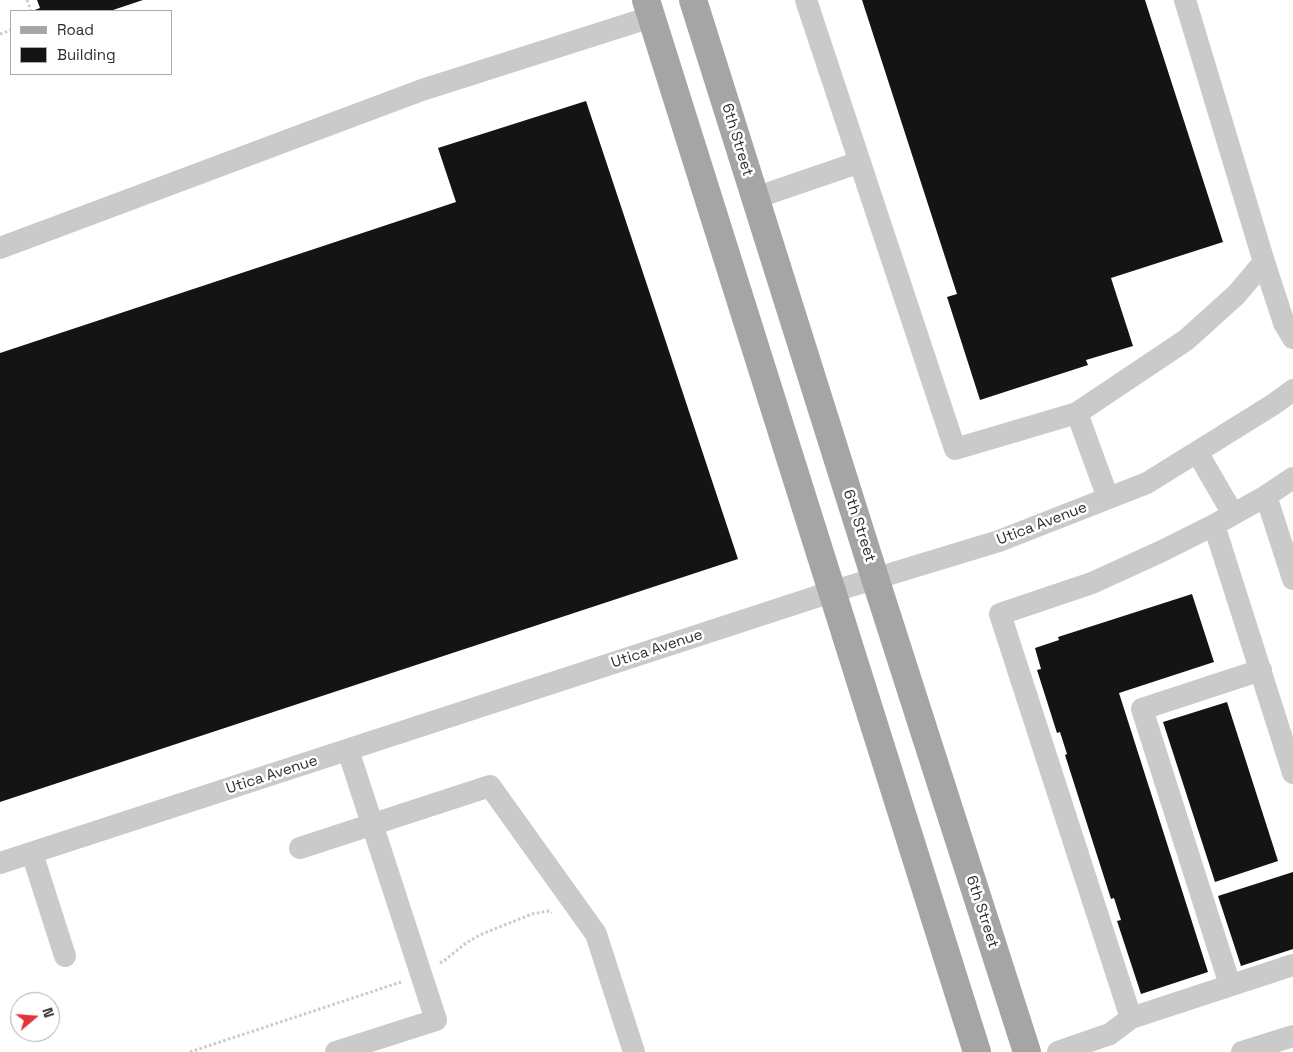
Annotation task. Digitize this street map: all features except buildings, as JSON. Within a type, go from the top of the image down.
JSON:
[{"type":"main road","name":"6th Street","points":[[693,0],[1027,1052]]},
{"type":"main road","points":[[648,8],[977,1052]]},
{"type":"street","points":[[806,0],[955,449],[1077,413],[1186,340],[1236,295],[1264,262]]},
{"type":"street","points":[[1185,0],[1264,262],[1284,322],[1293,338]]},
{"type":"street","points":[[0,248],[422,90],[648,8]]},
{"type":"street","points":[[755,198],[860,162]]},
{"type":"street","name":"Utica Avenue","points":[[0,863],[831,592],[999,541],[1147,483],[1274,404],[1293,390]]},
{"type":"street","points":[[1077,413],[1108,498]]},
{"type":"street","points":[[1197,452],[1223,520],[1260,670],[1293,773]]},
{"type":"street","points":[[1131,1018],[1000,614],[1092,583],[1162,551],[1223,520],[1266,496],[1293,478]]},
{"type":"street","points":[[1266,496],[1293,579]]},
{"type":"street","points":[[1230,985],[1142,709],[1260,670]]},
{"type":"street","points":[[336,1052],[436,1020],[348,750]]},
{"type":"street","points":[[300,848],[490,786],[596,934],[634,1052]]},
{"type":"street","points":[[32,853],[65,956]]},
{"type":"street","points":[[1058,1052],[1110,1034],[1131,1018],[1293,965]]},
{"type":"street","points":[[1242,1052],[1293,1036]]}]
